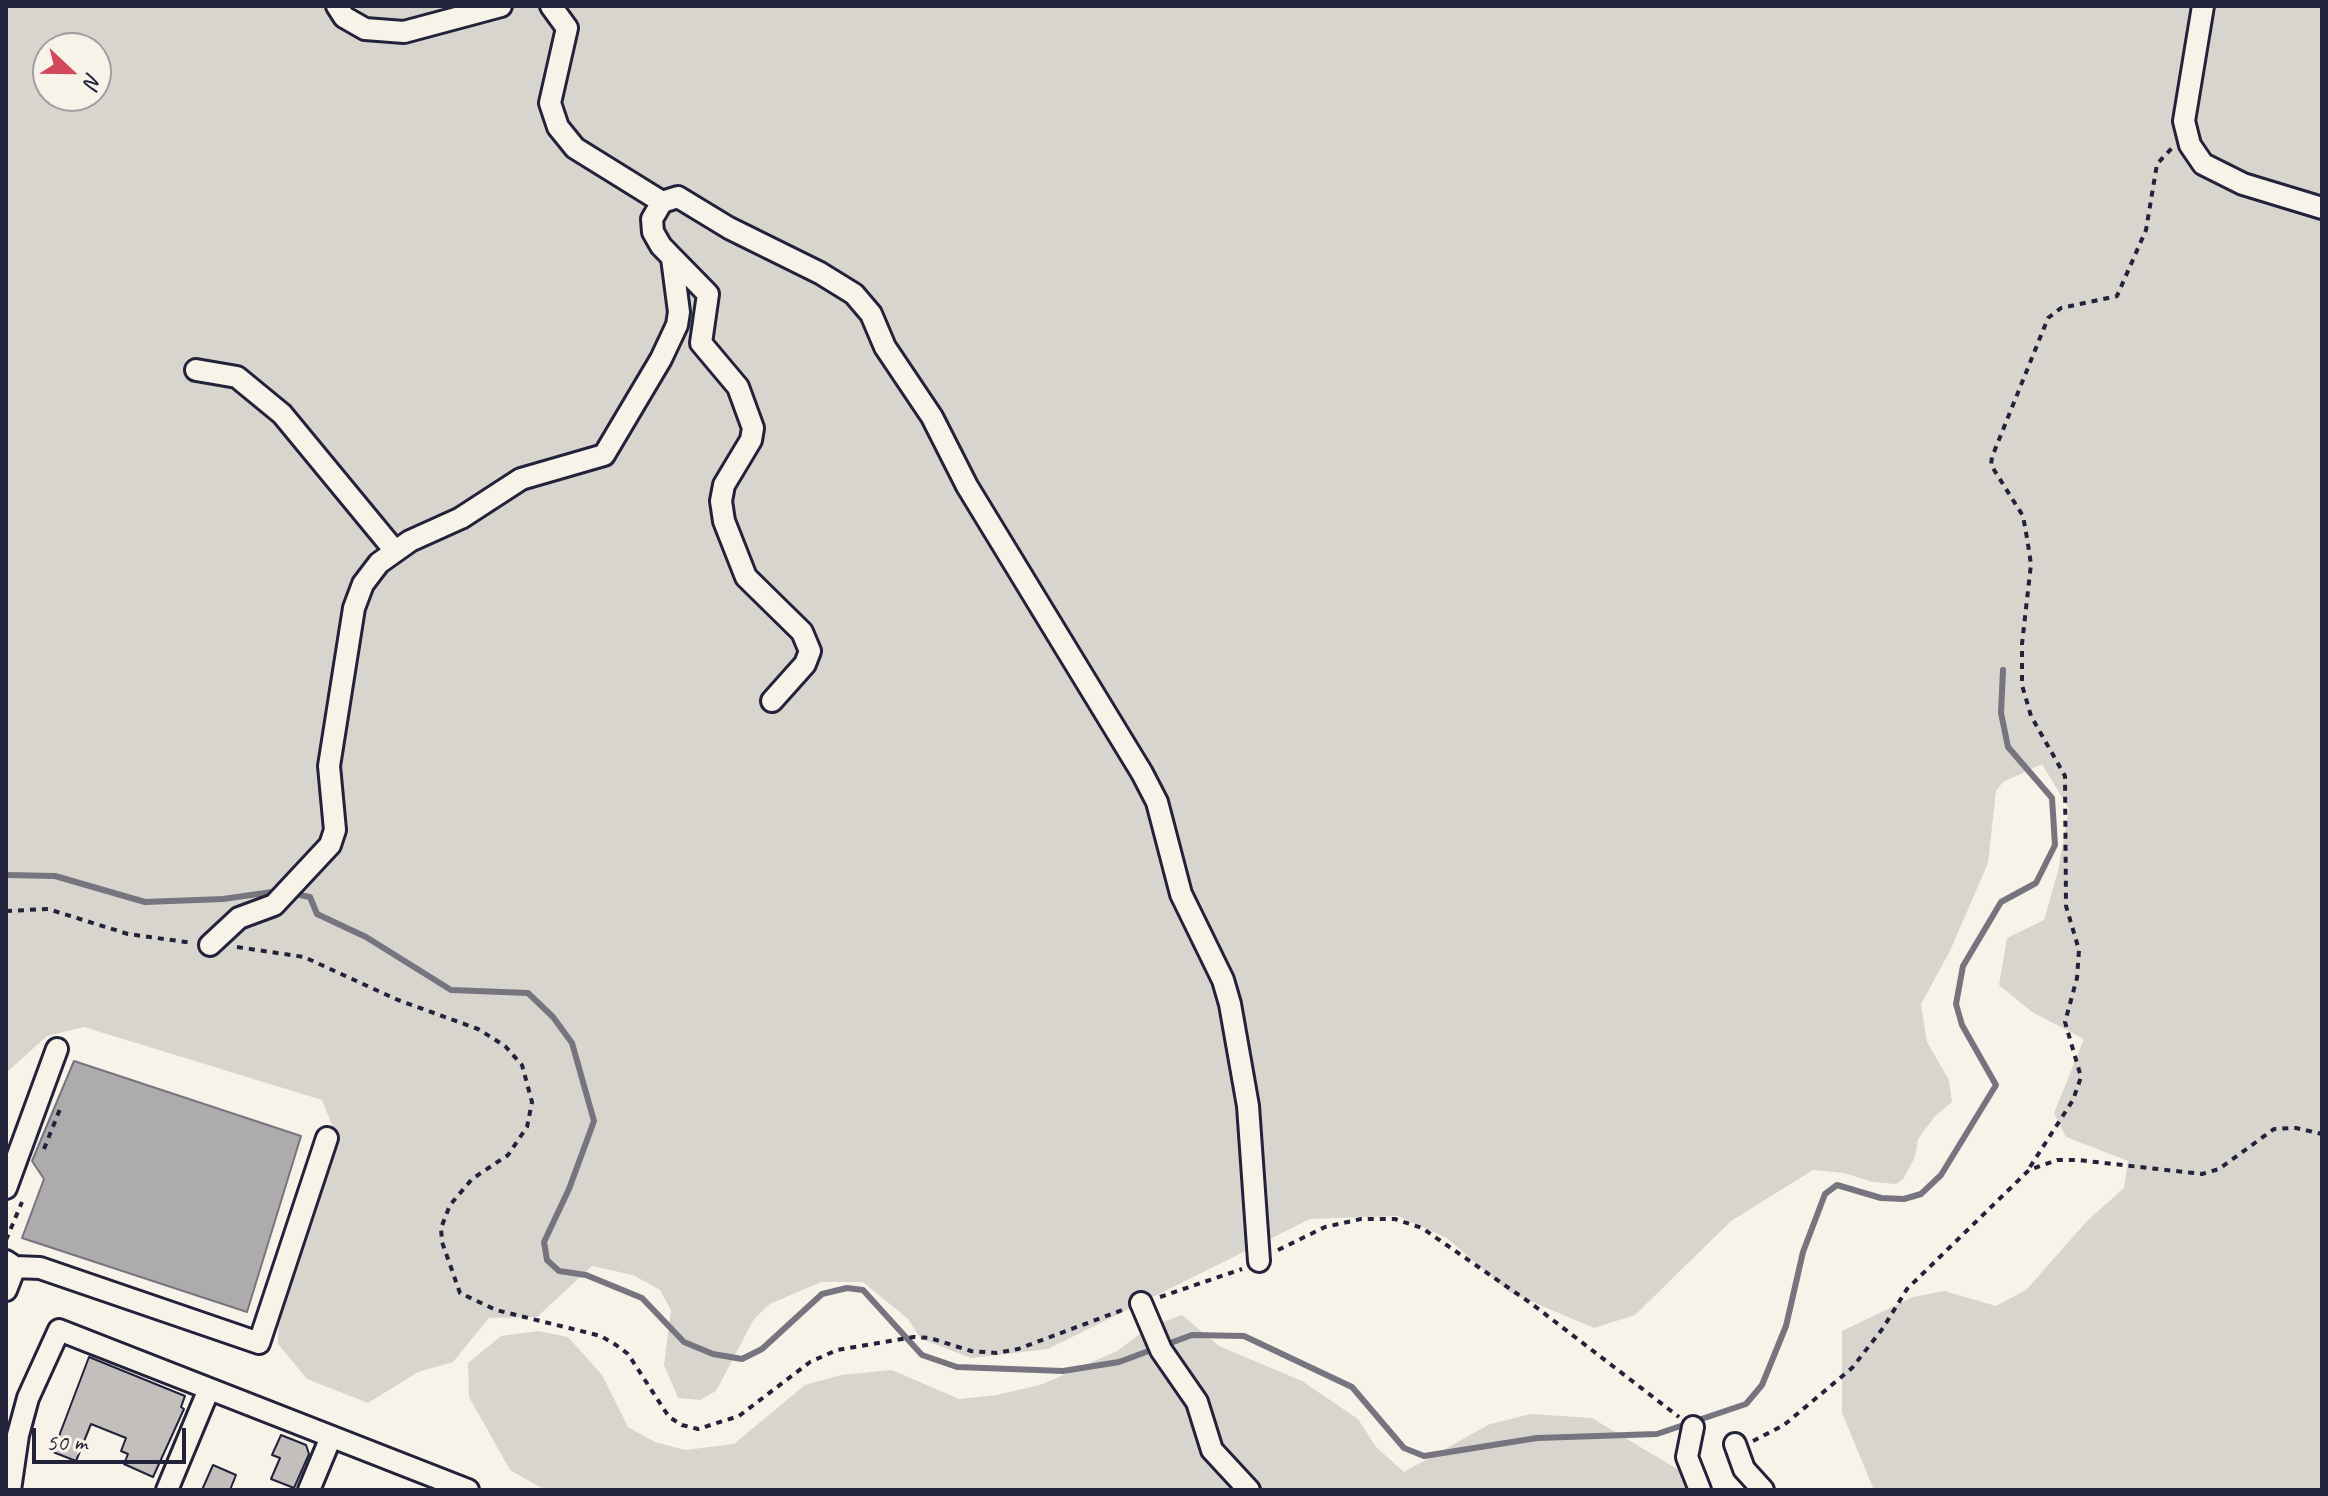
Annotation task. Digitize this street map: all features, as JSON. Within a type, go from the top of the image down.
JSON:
[{"type":"street","points":[[337,6],[344,17],[365,29],[404,32],[501,6]]},
{"type":"street","points":[[551,6],[567,28],[550,103],[558,127],[575,148],[662,202]]},
{"type":"street","points":[[2203,6],[2184,121],[2188,137],[2203,164],[2243,184],[2322,208]]},
{"type":"street","points":[[772,701],[805,664],[810,651],[802,632],[746,577],[724,521],[721,501],[724,485],[751,440],[753,428],[738,387],[701,343],[708,294],[672,258],[653,232],[652,219],[662,202],[678,197],[729,228],[820,273],[854,294],[863,304],[871,314],[885,347],[932,417],[975,500],[1142,773],[1157,802],[1181,894],[1230,1004],[1248,1106],[1259,1261]]},
{"type":"street","points":[[210,945],[239,918],[274,905],[330,845],[335,830],[329,766],[354,608],[371,573],[395,551],[461,518],[521,479],[604,455],[661,359],[677,325],[679,312],[672,258]]},
{"type":"street","points":[[196,370],[237,377],[282,414],[395,551]]},
{"type":"street","points":[[6,1188],[57,1049]]},
{"type":"street","points":[[6,1290],[10,1264],[40,1268],[259,1343],[327,1138]]},
{"type":"street","points":[[1141,1303],[1161,1350],[1197,1402],[1212,1450],[1249,1490]]},
{"type":"street","points":[[10,1490],[18,1435],[28,1398],[59,1330],[458,1488]]},
{"type":"street","points":[[167,1490],[209,1389]]},
{"type":"street","points":[[1693,1427],[1687,1457],[1700,1490]]},
{"type":"street","points":[[309,1490],[331,1437]]},
{"type":"street","points":[[1735,1444],[1744,1469],[1763,1490]]},
{"type":"path","points":[[1735,1444],[1758,1439],[1784,1425],[1852,1368],[1907,1289],[2029,1170],[2073,1100],[2081,1077],[2065,1022],[2077,978],[2079,950],[2066,906],[2065,776],[2031,716],[2022,685],[2022,644],[2031,564],[2023,516],[1991,465],[2048,318],[2061,308],[2117,296],[2146,230],[2157,164],[2162,155],[2188,137]]},
{"type":"path","points":[[6,911],[48,909],[128,934],[304,957],[398,1000],[478,1029],[505,1046],[522,1065],[532,1102],[527,1127],[508,1155],[472,1179],[450,1205],[441,1228],[442,1242],[460,1293],[496,1310],[601,1336],[628,1354],[669,1417],[682,1425],[698,1429],[739,1416],[810,1362],[837,1350],[914,1337],[930,1338],[971,1351],[997,1353],[1018,1349],[1259,1261],[1303,1236],[1341,1222],[1395,1219],[1414,1225],[1465,1255],[1693,1427]]},
{"type":"path","points":[[2029,1170],[2057,1160],[2078,1160],[2202,1174],[2219,1169],[2274,1129],[2296,1128],[2322,1134]]},
{"type":"shaded area","points":[[6,6],[2322,6],[2322,1490],[1874,1490],[1842,1413],[1842,1331],[1913,1297],[1944,1291],[1996,1306],[2026,1290],[2088,1220],[2124,1188],[2128,1161],[2066,1137],[2054,1113],[2084,1039],[2032,1012],[1999,985],[2007,938],[2044,920],[2058,871],[2069,809],[2042,764],[2003,782],[1996,791],[1988,863],[1950,951],[1921,1004],[1927,1042],[1949,1080],[1952,1102],[1935,1116],[1918,1139],[1915,1157],[1903,1179],[1896,1184],[1873,1182],[1844,1173],[1813,1170],[1731,1221],[1635,1315],[1594,1328],[1509,1292],[1447,1238],[1398,1216],[1310,1219],[1048,1349],[971,1358],[921,1339],[908,1319],[863,1282],[821,1282],[770,1304],[754,1319],[716,1391],[700,1400],[678,1398],[664,1365],[671,1310],[660,1290],[633,1275],[592,1266],[537,1317],[489,1318],[453,1362],[418,1372],[368,1403],[307,1379],[278,1344],[279,1289],[337,1138],[322,1100],[84,1027],[47,1036],[6,1073]]},
{"type":"shaded area","points":[[74,1061],[301,1136],[247,1312],[22,1238],[44,1179],[32,1161]]},
{"type":"shaded area","points":[[1182,1315],[1219,1346],[1302,1381],[1358,1419],[1376,1447],[1404,1472],[1490,1424],[1531,1414],[1592,1418],[1712,1490],[545,1490],[510,1470],[469,1397],[468,1363],[501,1336],[538,1331],[568,1337],[602,1375],[628,1427],[655,1442],[685,1450],[734,1444],[805,1385],[841,1375],[892,1370],[959,1399],[997,1395],[1043,1384],[1117,1351],[1149,1327]]},
{"type":"building","points":[[89,1357],[185,1396],[181,1407],[184,1409],[153,1477],[124,1464],[128,1454],[121,1451],[126,1438],[91,1424],[76,1461],[53,1452]]},
{"type":"building","points":[[281,1435],[306,1445],[309,1454],[294,1488],[271,1479],[280,1458],[272,1455]]},
{"type":"building","points":[[213,1465],[236,1475],[230,1490],[202,1490]]},
{"type":"waterway","points":[[290,893],[310,897],[317,914],[366,937],[451,990],[528,993],[553,1017],[572,1043],[594,1121],[569,1189],[544,1242],[547,1260],[559,1271],[586,1275],[642,1298],[684,1342],[713,1354],[742,1359],[762,1349],[822,1294],[847,1288],[863,1290],[922,1355],[957,1367],[1063,1371],[1119,1362],[1192,1335],[1244,1336],[1352,1387],[1404,1448],[1424,1456],[1537,1438],[1657,1434],[1746,1404],[1762,1385],[1786,1326],[1803,1252],[1825,1194],[1837,1185],[1881,1198],[1904,1199],[1921,1194],[1941,1175],[1996,1085],[1962,1025],[1956,1004],[1963,966],[2001,902],[2036,883],[2055,845],[2052,798],[2008,747],[2001,713],[2003,670]]},
{"type":"waterway","points":[[6,875],[55,876],[145,902],[223,899],[279,891]]}]
